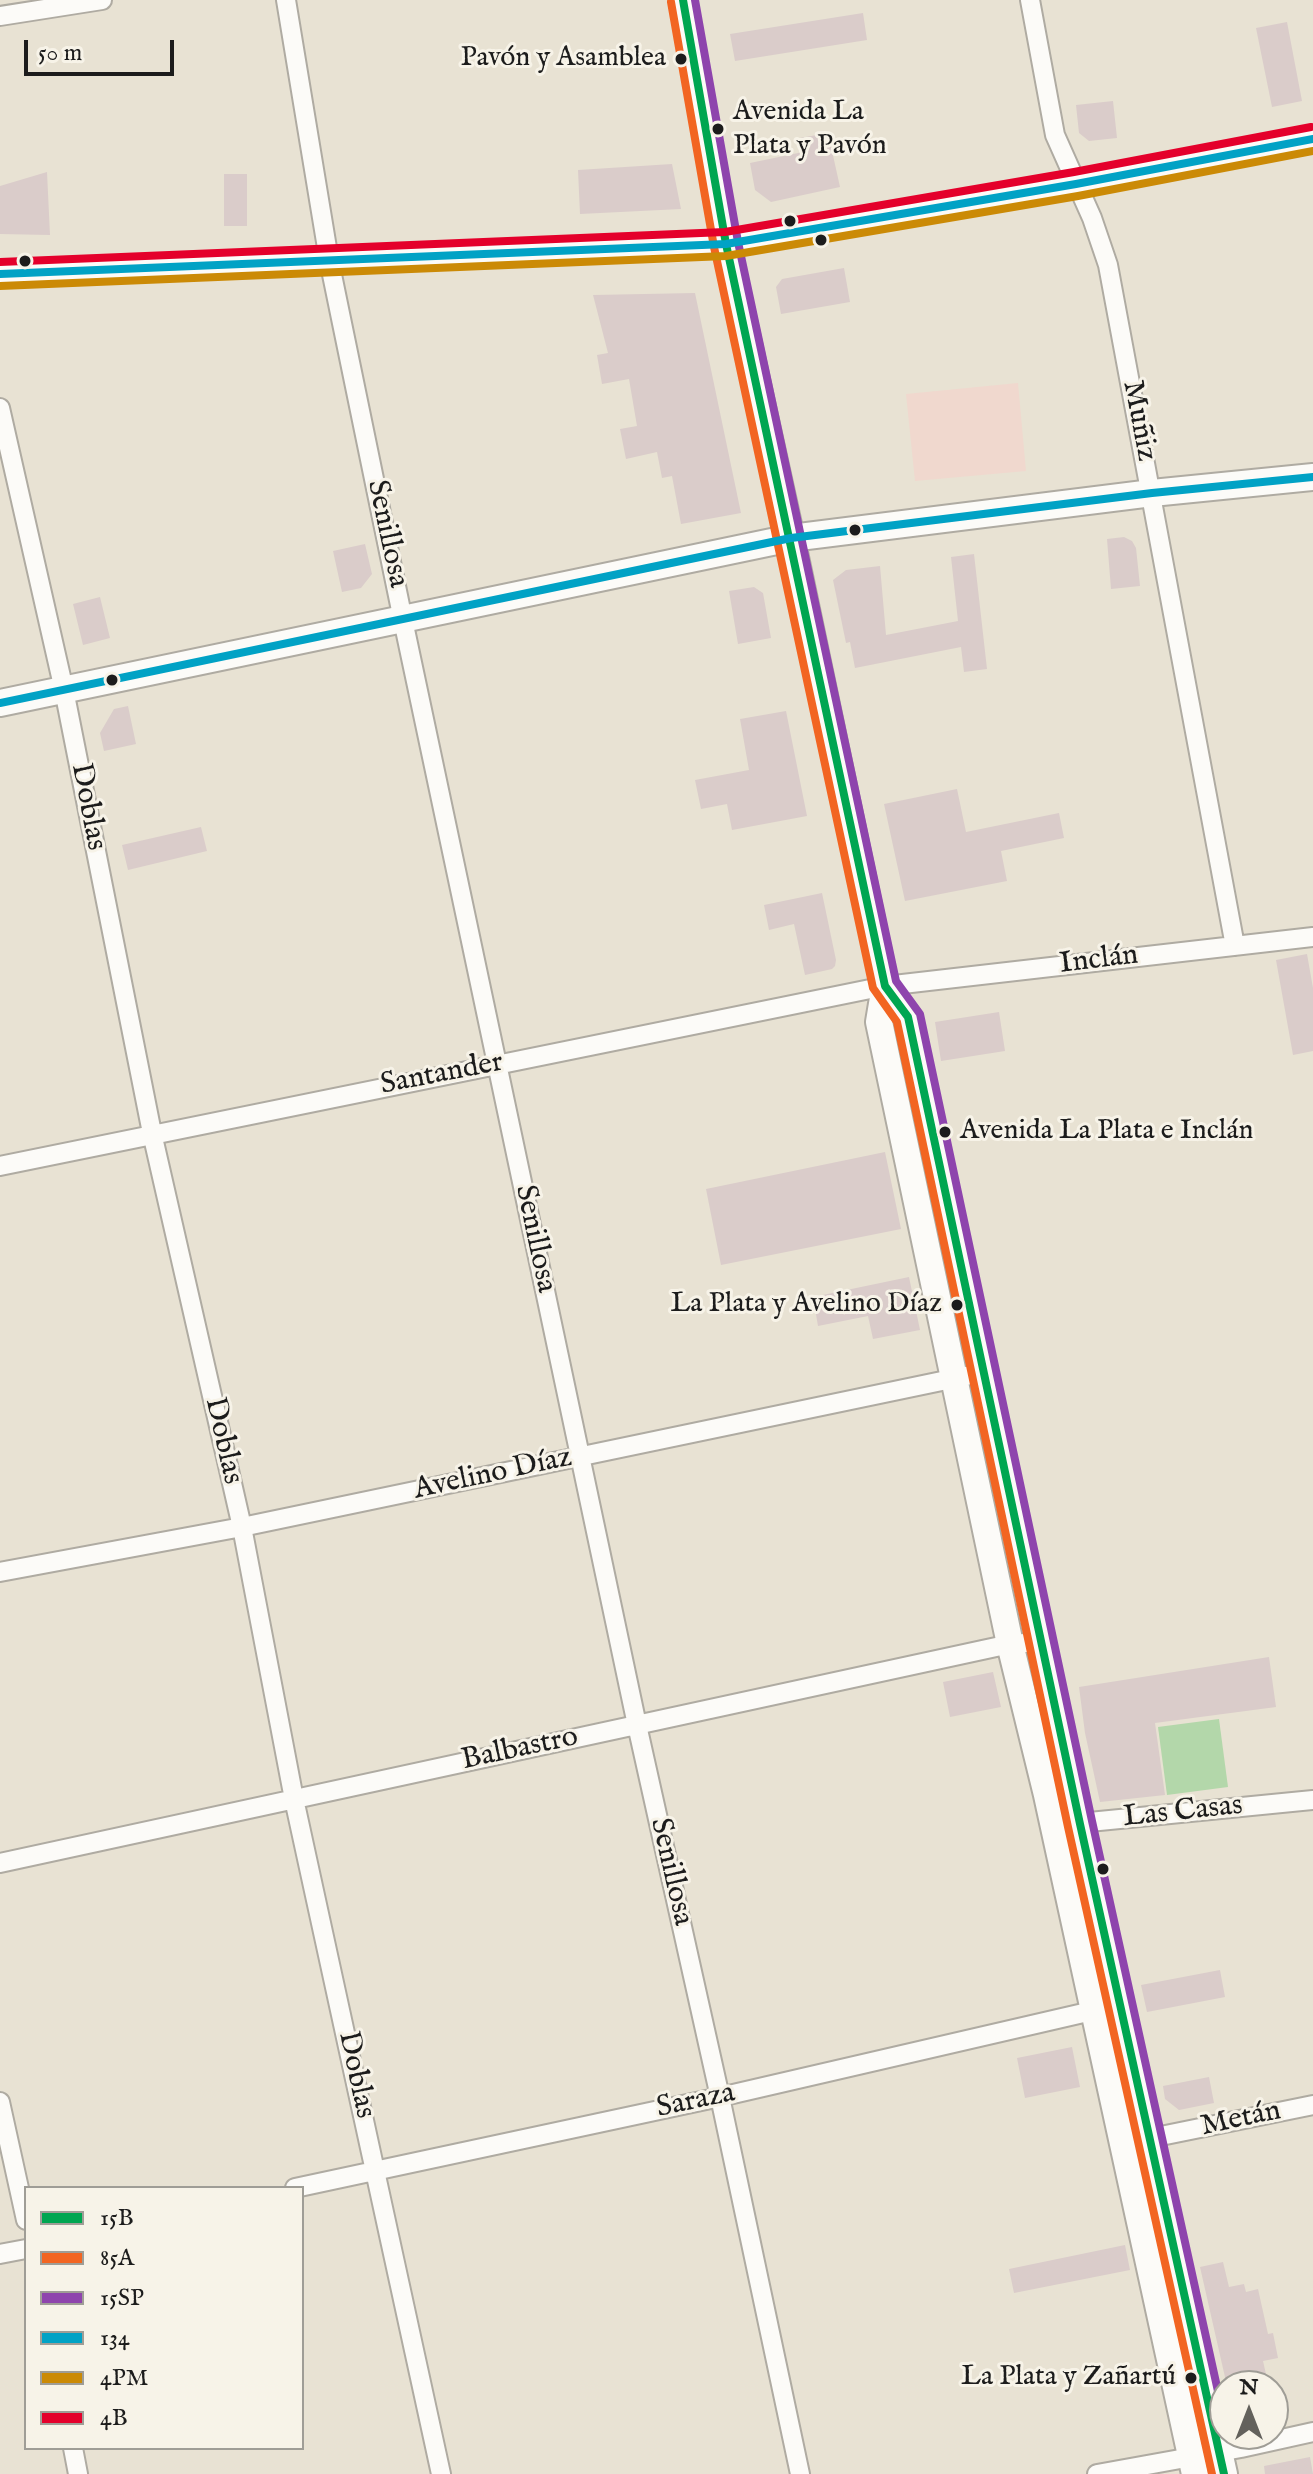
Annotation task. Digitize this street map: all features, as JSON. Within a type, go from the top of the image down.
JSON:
[{"type":"main road","points":[[683,0],[726,244],[885,986],[879,1022],[1010,1644],[1054,1825],[1150,2138],[1221,2463]]},
{"type":"main road","points":[[0,274],[726,244],[1076,184],[1313,139]]},
{"type":"main road","points":[[0,703],[791,538],[1152,493],[1313,477]]},
{"type":"main road","points":[[885,986],[908,1017],[1080,1824],[1108,2008],[1123,2143],[1193,2466]]},
{"type":"street","points":[[0,16],[102,0]]},
{"type":"street","name":"Senillosa","points":[[286,0],[329,260],[403,620],[637,1725],[800,2474]]},
{"type":"street","name":"Muñiz","points":[[1030,0],[1053,126],[1092,218],[1108,265],[1235,946]]},
{"type":"street","name":"Doblas","points":[[0,408],[64,690],[152,1133],[242,1527],[294,1799],[441,2474]]},
{"type":"street","name":"Inclán","points":[[885,986],[1313,937]]},
{"type":"street","name":"Santander","points":[[0,1166],[885,986]]},
{"type":"street","name":"Avelino Díaz","points":[[0,1572],[242,1527],[985,1372]]},
{"type":"street","name":"Balbastro","points":[[0,1863],[1010,1644],[1041,1642]]},
{"type":"street","name":"Las Casas","points":[[1054,1825],[1313,1800]]},
{"type":"street","name":"Saraza","points":[[304,2186],[720,2097],[1108,2008]]},
{"type":"street","points":[[0,2102],[24,2211]]},
{"type":"street","name":"Metán","points":[[1123,2143],[1313,2105]]},
{"type":"street","points":[[0,2254],[24,2249]]},
{"type":"street","points":[[1097,2474],[1221,2463],[1313,2432]]},
{"type":"street","points":[[73,2450],[78,2474]]},
{"type":"shaded area","points":[[1018,383],[1026,471],[915,481],[906,394]]},
{"type":"green space","points":[[1219,1719],[1228,1787],[1167,1795],[1158,1727]]},
{"type":"building","points":[[863,13],[867,40],[735,61],[730,34]]},
{"type":"building","points":[[1287,22],[1302,101],[1272,107],[1256,28]]},
{"type":"building","points":[[1113,101],[1117,138],[1089,141],[1079,133],[1076,105]]},
{"type":"building","points":[[828,133],[840,187],[771,202],[755,190],[750,163],[803,152],[800,138]]},
{"type":"building","points":[[672,164],[681,209],[580,214],[578,170]]},
{"type":"building","points":[[47,172],[50,235],[0,234],[0,186]]},
{"type":"building","points":[[224,174],[247,174],[247,226],[224,226]]},
{"type":"building","points":[[844,268],[850,302],[781,314],[776,287],[782,279]]},
{"type":"building","points":[[695,293],[741,513],[681,524],[672,476],[662,478],[657,452],[626,459],[620,429],[637,426],[629,379],[602,384],[597,355],[608,353],[593,295]]},
{"type":"building","points":[[1124,537],[1132,541],[1136,548],[1140,586],[1111,589],[1107,539]]},
{"type":"building","points":[[365,544],[372,574],[361,588],[342,592],[333,551]]},
{"type":"building","points":[[974,554],[987,669],[964,672],[961,647],[855,668],[850,642],[846,643],[833,580],[846,570],[880,566],[886,635],[958,621],[951,557]]},
{"type":"building","points":[[754,587],[763,593],[771,638],[738,644],[729,591]]},
{"type":"building","points":[[100,597],[110,638],[83,645],[73,604]]},
{"type":"building","points":[[128,706],[136,744],[104,751],[100,733],[114,709]]},
{"type":"building","points":[[786,711],[807,816],[732,830],[727,804],[701,809],[695,780],[749,770],[740,719]]},
{"type":"building","points":[[957,789],[966,832],[1059,813],[1064,838],[1001,851],[1007,881],[905,901],[884,804]]},
{"type":"building","points":[[201,827],[207,851],[128,870],[122,845]]},
{"type":"building","points":[[822,893],[835,966],[805,975],[794,924],[769,930],[764,905]]},
{"type":"building","points":[[1307,954],[1313,988],[1313,1051],[1293,1055],[1276,960]]},
{"type":"building","points":[[999,1012],[1005,1051],[941,1061],[935,1022]]},
{"type":"building","points":[[885,1152],[901,1229],[721,1265],[706,1189]]},
{"type":"building","points":[[909,1277],[920,1330],[873,1339],[868,1316],[818,1326],[813,1297]]},
{"type":"building","points":[[1269,1657],[1276,1707],[1155,1723],[1165,1795],[1100,1802],[1079,1687]]},
{"type":"building","points":[[993,1672],[1001,1707],[950,1717],[943,1682]]},
{"type":"building","points":[[1220,1970],[1225,1997],[1147,2012],[1141,1985]]},
{"type":"building","points":[[1072,2047],[1080,2087],[1025,2098],[1017,2058]]},
{"type":"building","points":[[1209,2077],[1214,2103],[1179,2110],[1165,2099],[1163,2086]]},
{"type":"building","points":[[1125,2245],[1130,2270],[1014,2293],[1009,2269]]},
{"type":"building","points":[[1223,2262],[1229,2287],[1244,2284],[1246,2292],[1258,2289],[1268,2334],[1273,2333],[1278,2358],[1263,2361],[1265,2370],[1223,2370],[1200,2267]]},
{"type":"building","points":[[1310,2457],[1313,2474],[1265,2474],[1264,2466]]},
{"type":"transit line","name":"15B","points":[[683,0],[726,244],[885,986],[908,1017],[1080,1824],[1224,2474]]},
{"type":"transit line","name":"15SP","points":[[695,0],[738,242],[896,981],[920,1014],[1092,1821],[1213,2370]]},
{"type":"transit line","name":"85A","points":[[671,2],[714,247],[873,988],[897,1022],[1068,1827],[1212,2474]]},
{"type":"transit line","name":"4B","points":[[0,262],[725,232],[1074,172],[1311,127]]},
{"type":"transit line","name":"134","points":[[0,274],[726,244],[1076,184],[1313,139]]},
{"type":"transit line","name":"4PM","points":[[0,286],[726,256],[1078,196],[1313,151]]},
{"type":"transit line","name":"134","points":[[0,703],[791,538],[1152,493],[1313,477]]},
{"type":"place","name":"Pavón y Asamblea","points":[[681,59]]},
{"type":"place","name":"Avenida La Plata y Pavón","points":[[718,129]]},
{"type":"place","name":"Avenida La Plata e Inclán","points":[[945,1132]]},
{"type":"place","name":"La Plata y Avelino Díaz","points":[[957,1305]]},
{"type":"place","name":"La Plata y Zañartú","points":[[1191,2378]]}]
